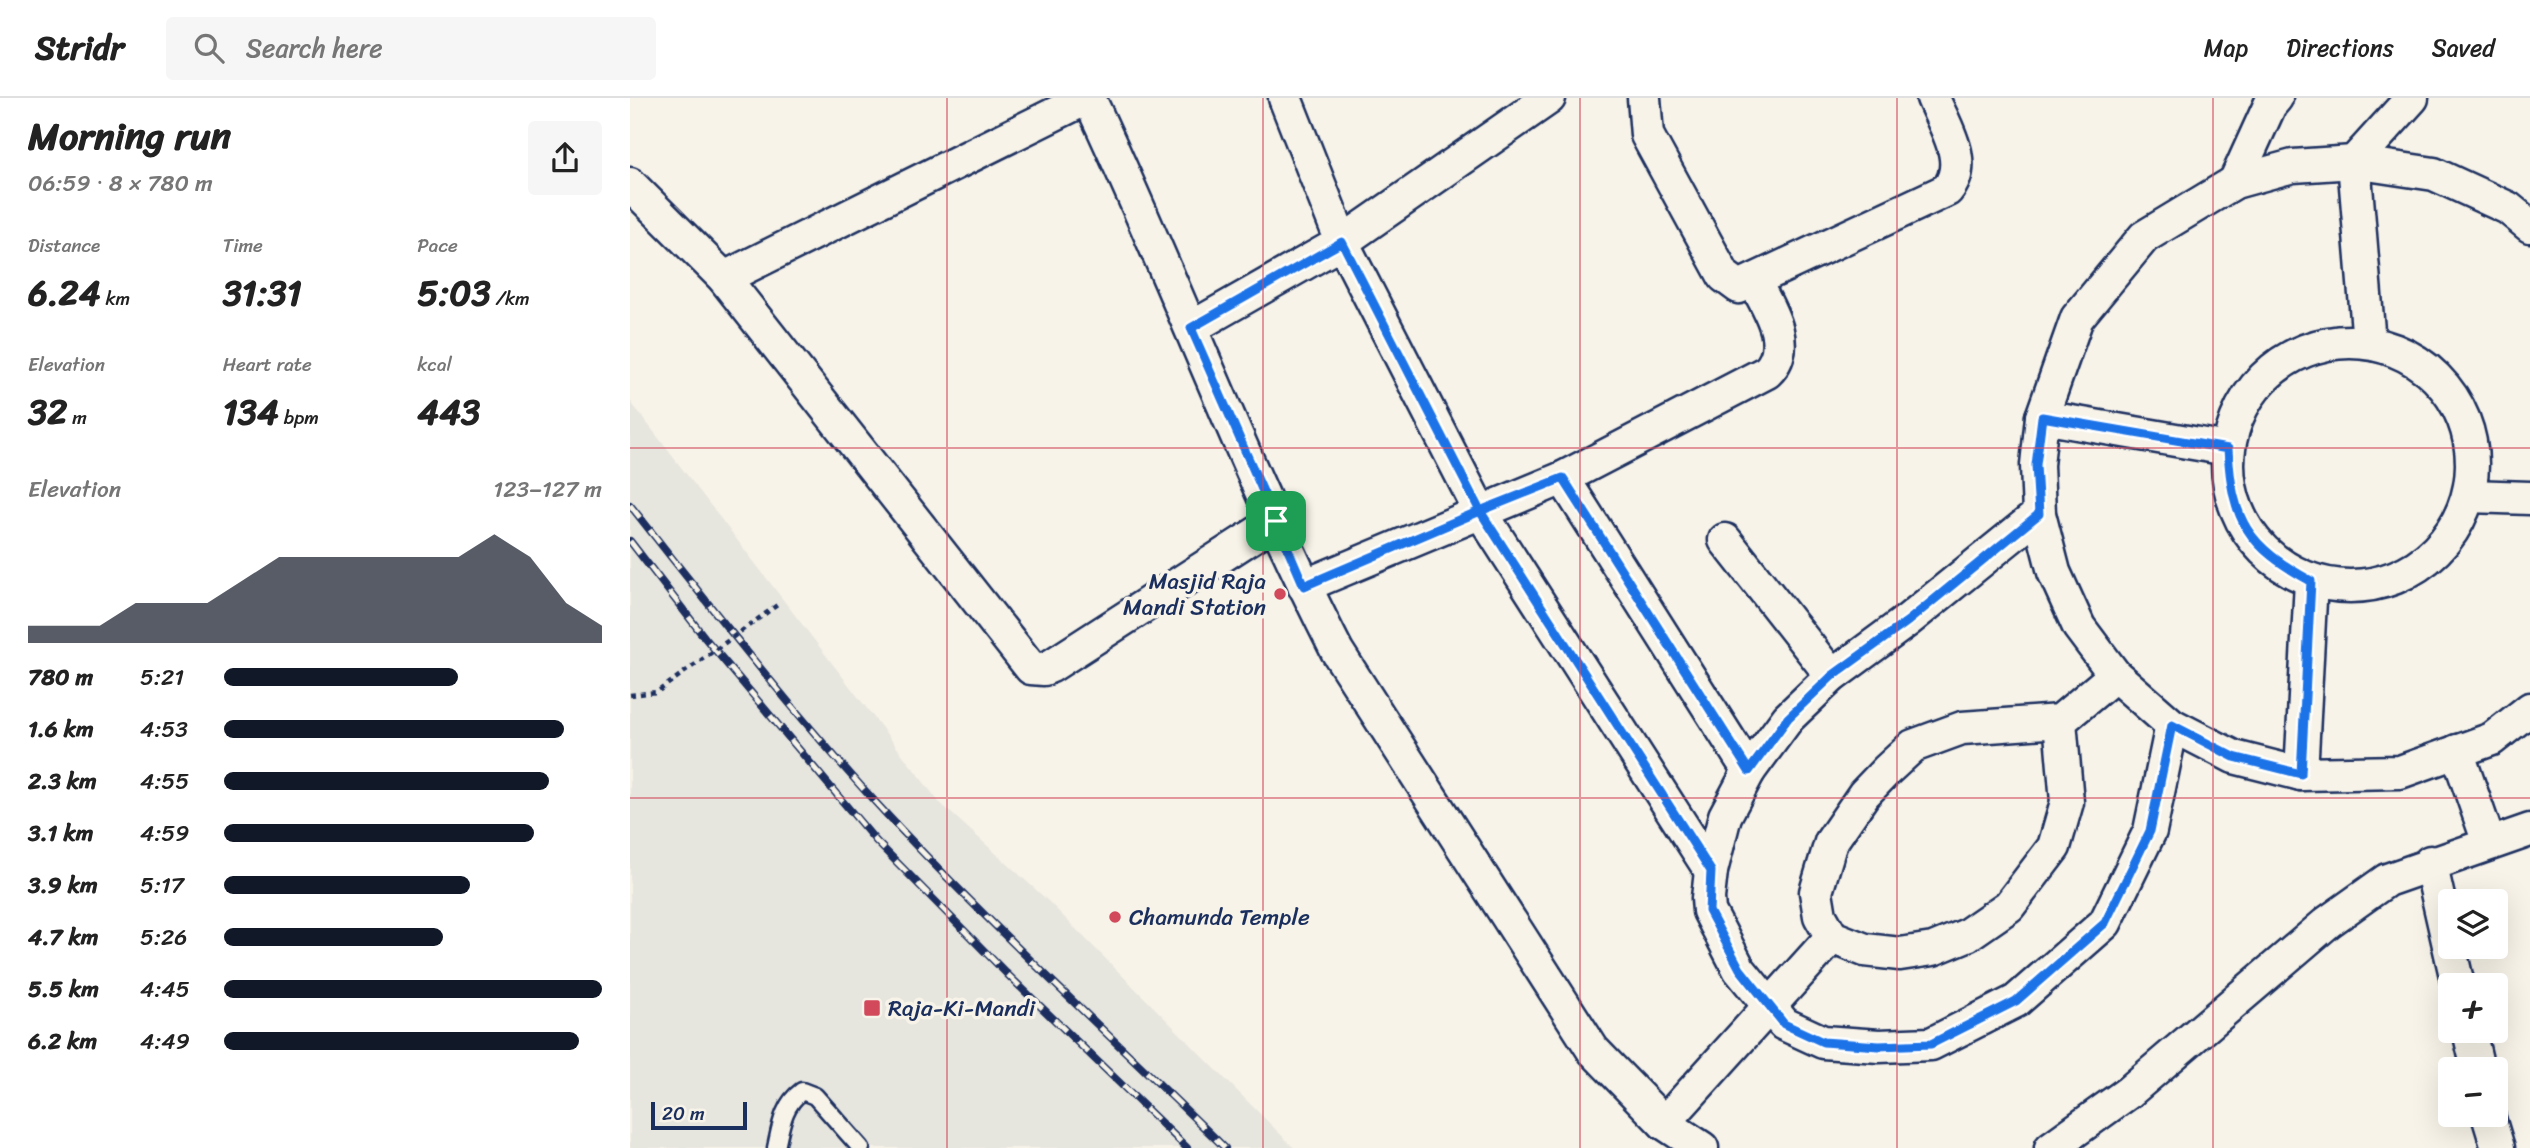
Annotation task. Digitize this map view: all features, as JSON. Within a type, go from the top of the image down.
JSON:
[{"type":"street","points":[[724,278],[1088,98],[1304,586],[1337,651],[1593,1050],[1664,1123],[1702,1148]]},
{"type":"street","points":[[1285,98],[1342,242],[1480,511],[1711,871]]},
{"type":"street","points":[[1191,328],[1342,242],[1549,98]]},
{"type":"street","points":[[1644,98],[1647,135],[1724,276],[1739,287],[1947,190],[1956,179],[1958,160],[1933,98]]},
{"type":"street","points":[[2235,183],[2270,105],[2276,98]]},
{"type":"street","points":[[2369,343],[2354,162],[2412,98]]},
{"type":"street","points":[[2523,209],[2434,174],[2354,162],[2293,166],[2235,183],[2144,237],[2077,318],[2042,417],[2036,465],[2039,514],[2054,572],[2079,627],[2115,676],[2172,725],[2234,757],[2301,774],[2400,772],[2492,739],[2530,709]]},
{"type":"street","points":[[630,184],[724,278],[1031,668],[1044,669],[1051,666],[1276,521]]},
{"type":"street","points":[[1304,586],[1563,478],[1716,400],[1774,365],[1779,332],[1754,281]]},
{"type":"street","points":[[2369,343],[2408,356],[2440,381],[2463,415],[2472,455],[2469,496],[2452,532],[2425,561],[2390,580],[2350,587],[2311,581],[2274,561],[2246,530],[2230,491],[2228,449],[2239,412],[2262,380],[2293,356],[2330,344],[2369,343]]},
{"type":"street","points":[[2042,417],[2228,449]]},
{"type":"street","points":[[1563,478],[1749,771]]},
{"type":"street","points":[[2469,496],[2530,498]]},
{"type":"street","points":[[2039,514],[1908,621],[1832,676],[1788,718],[1749,771],[1725,816],[1711,871],[1709,911],[1740,969],[1768,1008],[1784,1024],[1823,1042],[1931,1044],[2016,1001],[2105,923],[2150,831],[2172,725]]},
{"type":"street","points":[[1725,540],[1832,676]]},
{"type":"street","points":[[2301,774],[2311,581]]},
{"type":"street","points":[[2060,721],[2067,802],[2054,847],[2009,906],[1967,935],[1933,949],[1900,954],[1865,950],[1832,937],[1820,916],[1816,892],[1831,842],[1864,793],[1886,770],[1913,746],[1962,728],[2060,721],[2115,676]]},
{"type":"street","points":[[2457,751],[2489,843]]},
{"type":"street","points":[[2051,1148],[2129,1092],[2328,922],[2387,880],[2430,862],[2530,830]]},
{"type":"street","points":[[2430,862],[2455,973]]},
{"type":"street","points":[[1664,1123],[1832,937]]},
{"type":"street","points":[[2492,1127],[2498,1148]]},
{"type":"lane","points":[[776,1148],[790,1099],[802,1091],[816,1096],[862,1148]]},
{"type":"path","points":[[630,695],[657,692],[780,603]]},
{"type":"shaded area","points":[[630,401],[939,802],[1046,899],[1294,1148],[630,1148]]},
{"type":"railway","points":[[630,505],[789,703],[890,818],[1013,944],[1225,1148]]},
{"type":"railway","points":[[630,541],[705,638],[876,841],[1006,973],[1187,1148]]},
{"type":"place","name":"Masjid Raja Mandi Station","points":[[1280,594]]},
{"type":"place","name":"Chamunda Temple","points":[[1115,917]]},
{"type":"place","name":"Raja-Ki-Mandi","points":[[872,1008]]},
{"type":"route","points":[[1276,521],[1215,389],[1191,328],[1342,242],[1480,511],[1563,478],[1749,771],[1788,718],[1832,676],[1908,621],[2039,514],[2036,465],[2042,417],[2228,449],[2230,491],[2246,530],[2274,561],[2311,581],[2301,774],[2234,757],[2172,725],[2150,831],[2105,923],[2016,1001],[1931,1044],[1879,1046],[1823,1042],[1784,1024],[1768,1008],[1740,969],[1709,911],[1711,871],[1480,511],[1304,586],[1276,521]]}]
